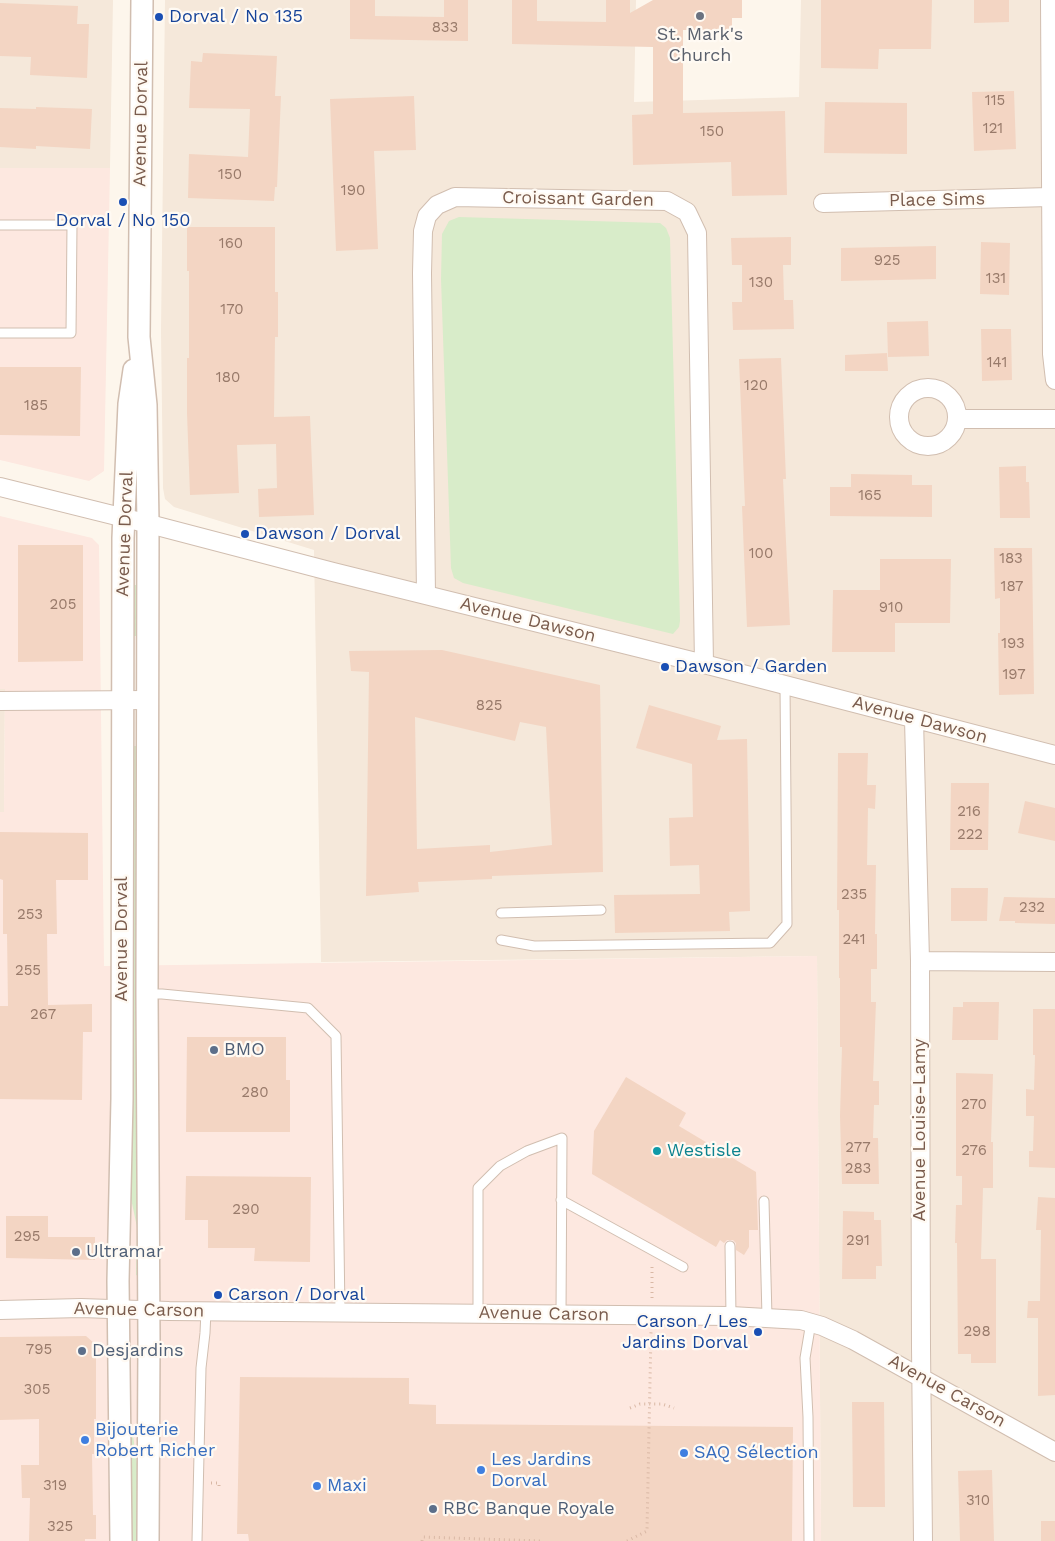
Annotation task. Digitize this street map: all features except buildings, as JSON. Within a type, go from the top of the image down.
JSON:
[{"type":"street","name":"Avenue Dorval","points":[[142,0],[139,337],[146,405],[148,523],[148,1541]]},
{"type":"street","points":[[1050,0],[1052,354],[1055,380]]},
{"type":"street","name":"Croissant Garden","points":[[426,595],[422,273],[423,231],[427,216],[437,205],[455,197],[667,201],[687,212],[697,233],[704,664]]},
{"type":"street","name":"Place Sims","points":[[823,203],[1050,197]]},
{"type":"street","name":"Avenue Dorval","points":[[121,1541],[118,1310],[122,1099],[122,700],[129,404],[139,337]]},
{"type":"street","points":[[958,419],[1055,419]]},
{"type":"street","name":"Avenue Dawson","points":[[0,487],[704,664],[1055,755]]},
{"type":"street","points":[[0,701],[148,700]]},
{"type":"street","name":"Avenue Louise-Lamy","points":[[914,718],[920,961],[923,1541]]},
{"type":"street","points":[[920,961],[1055,962]]},
{"type":"street","name":"Avenue Carson","points":[[0,1310],[81,1308],[118,1310],[731,1316],[794,1319],[811,1322],[853,1340],[1055,1452]]},
{"type":"lane","points":[[0,225],[72,225],[71,333],[0,333]]},
{"type":"lane","points":[[501,940],[534,946],[770,943],[787,924],[785,685]]},
{"type":"lane","points":[[501,913],[601,910]]},
{"type":"lane","points":[[147,994],[308,1008],[336,1036],[340,1312]]},
{"type":"lane","points":[[478,1313],[478,1188],[500,1166],[527,1151],[562,1138],[561,1314]]},
{"type":"lane","points":[[561,1200],[683,1267]]},
{"type":"lane","points":[[764,1201],[767,1317]]},
{"type":"lane","points":[[730,1246],[731,1316]]},
{"type":"lane","points":[[197,1541],[201,1368],[206,1310]]},
{"type":"lane","points":[[809,1541],[808,1417],[804,1358],[811,1322]]},
{"type":"path","points":[[652,1262],[652,1301]]},
{"type":"path","points":[[627,1541],[647,1531],[651,1328]]},
{"type":"path","points":[[630,1408],[640,1404],[662,1404],[674,1408]]},
{"type":"path","points":[[422,1541],[423,1538],[541,1541]]},
{"type":"shaded area","points":[[0,0],[113,0],[110,168],[0,168]]},
{"type":"shaded area","points":[[165,0],[636,0],[634,102],[799,97],[801,0],[1055,0],[1055,1541],[821,1541],[817,956],[321,962],[314,550],[174,507],[165,499],[163,488],[161,331]]},
{"type":"shaded area","points":[[0,168],[110,168],[104,471],[89,481],[0,460]]},
{"type":"shaded area","points":[[0,516],[92,538],[99,545],[104,966],[817,956],[821,1541],[0,1541],[0,812],[4,812],[5,689],[0,689]]},
{"type":"shaded area","points":[[0,689],[5,689],[4,812],[0,812]]},
{"type":"green space","points":[[459,217],[660,223],[666,228],[670,238],[680,621],[679,627],[673,634],[463,583],[454,578],[451,568],[441,279],[442,234],[449,221]]},
{"type":"green space","points":[[134,585],[138,585],[138,636],[134,636]]},
{"type":"green space","points":[[133,746],[137,746],[139,1276],[136,1275],[137,1227],[130,1194],[133,1078]]},
{"type":"green space","points":[[131,1349],[131,1421],[137,1464],[138,1541],[131,1541],[129,1350]]},
{"type":"place","name":"St. Mark's Church","points":[[700,16]]},
{"type":"place","name":"Dorval / No 135","points":[[159,17]]},
{"type":"place","name":"Dorval / No 150","points":[[123,202]]},
{"type":"place","name":"Dawson / Dorval","points":[[245,534]]},
{"type":"place","name":"Dawson / Garden","points":[[665,667]]},
{"type":"place","name":"BMO","points":[[214,1050]]},
{"type":"place","name":"Westisle","points":[[657,1151]]},
{"type":"place","name":"Ultramar","points":[[76,1252]]},
{"type":"place","name":"Carson / Dorval","points":[[218,1295]]},
{"type":"place","name":"Carson / Les Jardins Dorval","points":[[758,1332]]},
{"type":"place","name":"Desjardins","points":[[82,1351]]},
{"type":"place","name":"Bijouterie Robert Richer","points":[[85,1440]]},
{"type":"place","name":"SAQ Sélection","points":[[684,1453]]},
{"type":"place","name":"Les Jardins Dorval","points":[[481,1470]]},
{"type":"place","name":"Maxi","points":[[317,1486]]},
{"type":"place","name":"RBC Banque Royale","points":[[433,1509]]}]
